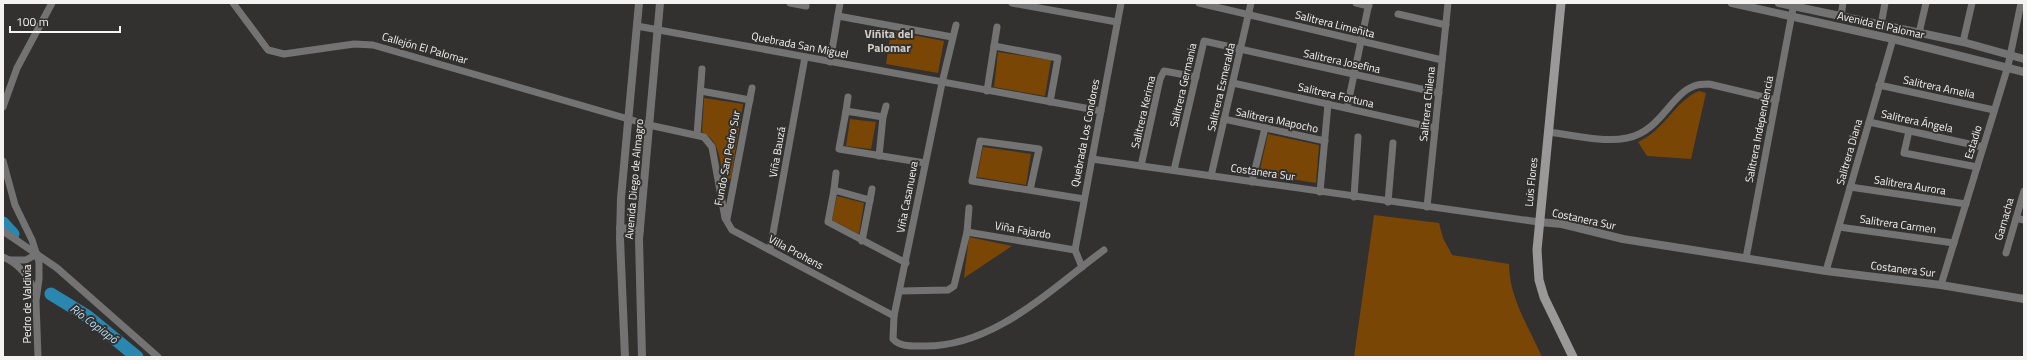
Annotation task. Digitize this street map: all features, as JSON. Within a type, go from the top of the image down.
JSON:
[{"type":"main road","name":"Luis Flores","points":[[1561,3],[1537,250],[1540,280],[1544,297],[1573,357]]},
{"type":"street","points":[[3,107],[17,68],[52,3]]},
{"type":"street","name":"Callejón El Palomar","points":[[233,3],[268,50],[275,53],[284,54],[354,44],[373,45],[628,119]]},
{"type":"street","name":"Avenida Diego de Almagro","points":[[625,357],[620,228],[628,119],[639,3]]},
{"type":"street","name":"Avenida Diego de Almagro","points":[[642,357],[640,230],[660,3]]},
{"type":"street","points":[[792,3],[806,6]]},
{"type":"street","points":[[830,62],[840,3]]},
{"type":"street","points":[[1012,3],[1117,22]]},
{"type":"street","name":"Quebrada Los Condores","points":[[1075,250],[1121,3]]},
{"type":"street","name":"Salitrera Limeñita","points":[[1199,3],[1442,60]]},
{"type":"street","name":"Salitrera Esmeralda","points":[[1212,176],[1251,3]]},
{"type":"street","points":[[1347,108],[1369,4],[1356,3]]},
{"type":"street","name":"Salitrera Chilena","points":[[1427,207],[1448,3]]},
{"type":"street","name":"Avenida El Palomar","points":[[1732,3],[1894,39],[2008,66],[2024,72]]},
{"type":"street","name":"Avenida El Palomar","points":[[1779,3],[1963,42],[2024,59]]},
{"type":"street","points":[[1841,16],[1843,3]]},
{"type":"street","points":[[1880,24],[1885,3]]},
{"type":"street","points":[[1920,33],[1926,3]]},
{"type":"street","points":[[1963,42],[1972,3]]},
{"type":"street","name":"Estadio","points":[[1941,285],[2008,66],[2021,3]]},
{"type":"street","name":"Salitrera Independencia","points":[[1746,258],[1794,5]]},
{"type":"street","points":[[1398,14],[1446,25]]},
{"type":"street","points":[[838,16],[952,36]]},
{"type":"street","name":"Viña Casanueva","points":[[894,316],[906,263],[925,163],[952,36],[956,24]]},
{"type":"street","name":"Quebrada San Miguel","points":[[637,26],[1100,112]]},
{"type":"street","points":[[987,91],[997,27]]},
{"type":"street","name":"Salitrera Diana","points":[[1826,271],[1879,85],[1894,39]]},
{"type":"street","name":"Salitrera Germania","points":[[1174,170],[1204,41],[1240,50]]},
{"type":"street","points":[[994,46],[1058,58],[1050,102]]},
{"type":"street","name":"Salitrera Josefina","points":[[1240,50],[1439,93]]},
{"type":"street","name":"Viña Bauzá","points":[[770,250],[805,57]]},
{"type":"street","points":[[697,135],[702,69]]},
{"type":"street","name":"Salitrera Kerima","points":[[1141,166],[1160,79],[1164,71],[1196,77]]},
{"type":"street","name":"Salitrera Fortuna","points":[[1233,83],[1435,128]]},
{"type":"street","points":[[1548,132],[1611,140],[1628,138],[1640,133],[1654,124],[1681,95],[1692,86],[1699,84],[1709,84],[1776,100]]},
{"type":"street","name":"Salitrera Amelia","points":[[1879,85],[1994,110]]},
{"type":"street","name":"Fundo San Pedro Sur","points":[[726,221],[752,88]]},
{"type":"street","name":"Fundo San Pedro Sur","points":[[700,91],[750,100]]},
{"type":"street","points":[[848,97],[839,149],[925,163]]},
{"type":"street","points":[[1320,192],[1328,104]]},
{"type":"street","points":[[879,156],[883,117],[886,106]]},
{"type":"street","points":[[846,111],[883,117]]},
{"type":"street","points":[[628,119],[704,137],[712,147],[726,221]]},
{"type":"street","name":"Salitrera Mapocho","points":[[1224,119],[1325,141]]},
{"type":"street","name":"Salitrera Ángela","points":[[1869,122],[1983,147]]},
{"type":"street","points":[[1252,182],[1265,128]]},
{"type":"street","points":[[1909,131],[1904,153],[1977,167]]},
{"type":"street","points":[[1354,197],[1358,137]]},
{"type":"street","points":[[1030,190],[1039,149],[980,141],[972,181],[1084,199]]},
{"type":"street","points":[[1388,202],[1393,143]]},
{"type":"street","name":"Costanera Sur","points":[[1092,159],[1388,202],[1562,224],[1623,239],[1826,271],[1941,285],[2024,299]]},
{"type":"street","name":"Pedro de Valdivia","points":[[3,162],[15,205],[37,254],[39,278],[36,295],[38,357]]},
{"type":"street","points":[[836,173],[828,222],[906,263]]},
{"type":"street","points":[[719,183],[730,185],[734,182]]},
{"type":"street","name":"Salitrera Aurora","points":[[1850,187],[1966,204]]},
{"type":"street","points":[[862,241],[872,189]]},
{"type":"street","points":[[834,190],[870,200]]},
{"type":"street","name":"Garnacha","points":[[2006,253],[2024,191]]},
{"type":"street","points":[[900,291],[948,290],[954,286],[967,232],[969,208]]},
{"type":"street","points":[[2016,218],[2024,220]]},
{"type":"street","name":"Villa Prohens","points":[[726,221],[732,230],[894,316]]},
{"type":"street","name":"Salitrera Carmen","points":[[1839,227],[1954,243]]},
{"type":"street","points":[[620,228],[640,230]]},
{"type":"street","points":[[3,231],[57,268],[158,357]]},
{"type":"street","name":"Viña Fajardo","points":[[967,232],[1075,250]]},
{"type":"street","points":[[1075,250],[1082,267]]},
{"type":"street","points":[[894,316],[892,336],[902,345],[935,346],[956,342],[986,331],[1028,308],[1104,250]]},
{"type":"street","points":[[10,260],[26,260],[37,254]]},
{"type":"street","points":[[3,257],[10,260],[24,272],[36,295]]},
{"type":"shaded area","points":[[891,31],[944,41],[938,73],[886,64]]},
{"type":"shaded area","points":[[998,52],[1051,60],[1045,96],[994,87]]},
{"type":"shaded area","points":[[1699,91],[1706,93],[1691,159],[1647,156],[1638,142],[1656,130],[1676,108]]},
{"type":"shaded area","points":[[704,98],[743,104],[731,178],[726,180],[723,178],[720,158],[716,146],[708,136],[702,132]]},
{"type":"shaded area","points":[[850,119],[876,122],[871,149],[846,146]]},
{"type":"shaded area","points":[[1268,134],[1319,145],[1316,183],[1259,174]]},
{"type":"shaded area","points":[[983,147],[1031,154],[1026,185],[977,177]]},
{"type":"shaded area","points":[[837,196],[864,203],[859,234],[832,220]]},
{"type":"shaded area","points":[[1374,215],[1439,223],[1443,238],[1452,255],[1509,264],[1512,289],[1542,357],[1354,357]]},
{"type":"shaded area","points":[[969,237],[1012,246],[964,278]]},
{"type":"waterway","name":"Río Copiapó","points":[[3,223],[13,234]]},
{"type":"waterway","name":"Río Copiapó","points":[[51,294],[87,316],[137,357]]},
{"type":"district","name":"Viñita del Palomar","points":[[889,41]]}]
